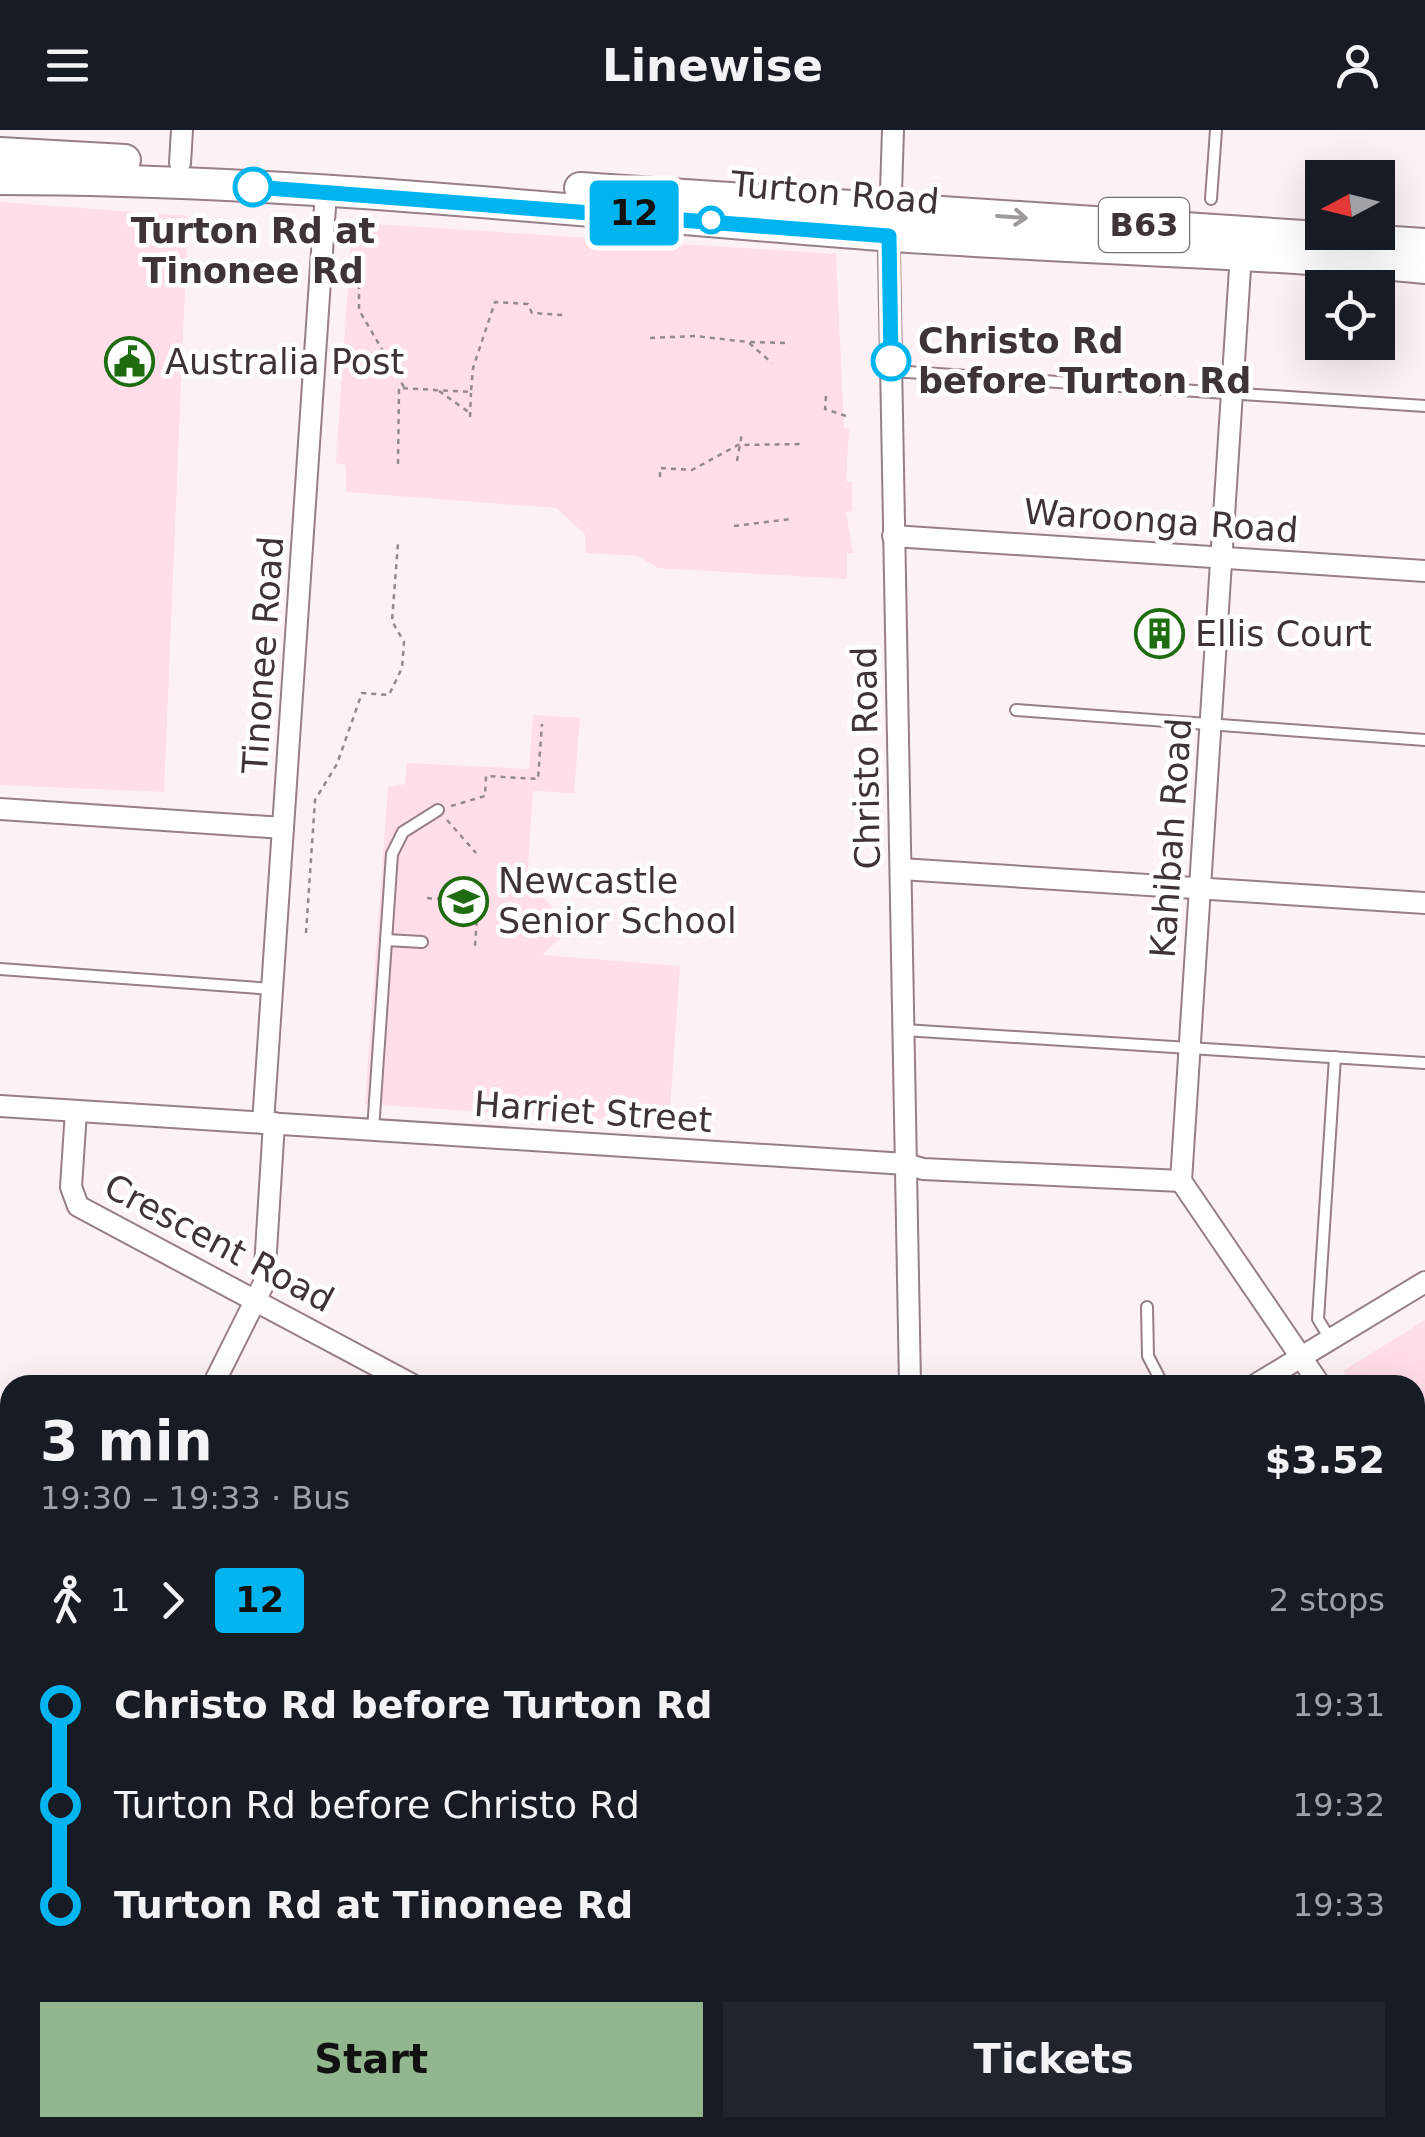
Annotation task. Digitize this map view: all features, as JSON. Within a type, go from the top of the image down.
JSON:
[{"type":"main road","name":"Turton Road","points":[[0,153],[180,163],[889,222],[1064,248],[1241,253],[1425,268]]},
{"type":"main road","name":"Turton Road","points":[[0,179],[114,179],[889,222],[1425,244]]},
{"type":"street","points":[[180,163],[182,130]]},
{"type":"street","name":"Christo Road","points":[[893,130],[889,222],[891,371],[910,1375]]},
{"type":"street","name":"Tinonee Road","points":[[217,1375],[264,1283],[272,989],[326,192]]},
{"type":"street","name":"Kahibah Road","points":[[1181,1181],[1241,253]]},
{"type":"street","name":"Waroonga Road","points":[[894,536],[1425,571]]},
{"type":"street","points":[[0,809],[283,828]]},
{"type":"street","points":[[901,869],[1425,903]]},
{"type":"street","name":"Harriet Street","points":[[0,1106],[906,1164],[923,1169],[1181,1181]]},
{"type":"street","name":"Crescent Road","points":[[76,1111],[71,1187],[78,1206],[395,1375]]},
{"type":"street","points":[[1181,1181],[1314,1375]]},
{"type":"street","points":[[1271,1375],[1425,1282]]},
{"type":"lane","points":[[1212,199],[1216,130]]},
{"type":"lane","points":[[891,371],[1425,406]]},
{"type":"lane","points":[[1016,710],[1425,740]]},
{"type":"lane","points":[[373,1130],[392,854],[403,832],[438,810]]},
{"type":"lane","points":[[386,940],[422,942]]},
{"type":"lane","points":[[0,969],[272,989]]},
{"type":"lane","points":[[904,1030],[1425,1063]]},
{"type":"lane","points":[[1330,1339],[1318,1319],[1336,1057]]},
{"type":"lane","points":[[1147,1307],[1148,1356],[1158,1375]]},
{"type":"path","points":[[359,254],[360,310],[405,388]]},
{"type":"path","points":[[438,390],[470,415],[473,368],[496,302],[528,304],[532,313],[563,316]]},
{"type":"path","points":[[650,338],[695,336],[785,343]]},
{"type":"path","points":[[748,342],[772,362]]},
{"type":"path","points":[[398,464],[399,388],[471,392]]},
{"type":"path","points":[[826,396],[825,409],[846,416]]},
{"type":"path","points":[[737,460],[742,433]]},
{"type":"path","points":[[660,477],[660,468],[691,470],[742,444],[804,444]]},
{"type":"path","points":[[690,478],[691,470]]},
{"type":"path","points":[[734,526],[791,518]]},
{"type":"path","points":[[306,933],[315,800],[338,764],[362,693],[388,694],[402,668],[404,642],[392,621],[398,543]]},
{"type":"path","points":[[476,853],[438,810],[485,796],[486,776],[538,779],[542,724]]},
{"type":"path","points":[[426,898],[478,902],[475,946]]},
{"type":"shaded area","points":[[0,202],[188,216],[164,792],[0,785]]},
{"type":"shaded area","points":[[374,224],[836,254],[844,428],[849,429],[846,481],[852,482],[852,511],[846,512],[853,553],[847,553],[847,579],[658,568],[638,556],[586,553],[585,534],[556,508],[346,492],[346,465],[336,463],[351,239]]},
{"type":"shaded area","name":"Newcastle Senior School","points":[[533,715],[580,718],[574,793],[533,791],[527,878],[566,924],[565,934],[542,955],[680,966],[669,1124],[365,1104],[388,787],[405,784],[407,763],[529,769]]},
{"type":"shaded area","points":[[1425,1320],[1425,1375],[1345,1375],[1343,1371]]},
{"type":"bus line","name":"12","points":[[253,187],[889,236],[891,361]]},
{"type":"place","name":"Turton Rd at Tinonee Rd","points":[[253,187]]},
{"type":"place","name":"Christo Rd before Turton Rd","points":[[891,361]]},
{"type":"place","name":"Australia Post","points":[[130,362]]},
{"type":"place","name":"Ellis Court","points":[[1160,634]]},
{"type":"place","name":"Newcastle Senior School","points":[[463,901]]}]
